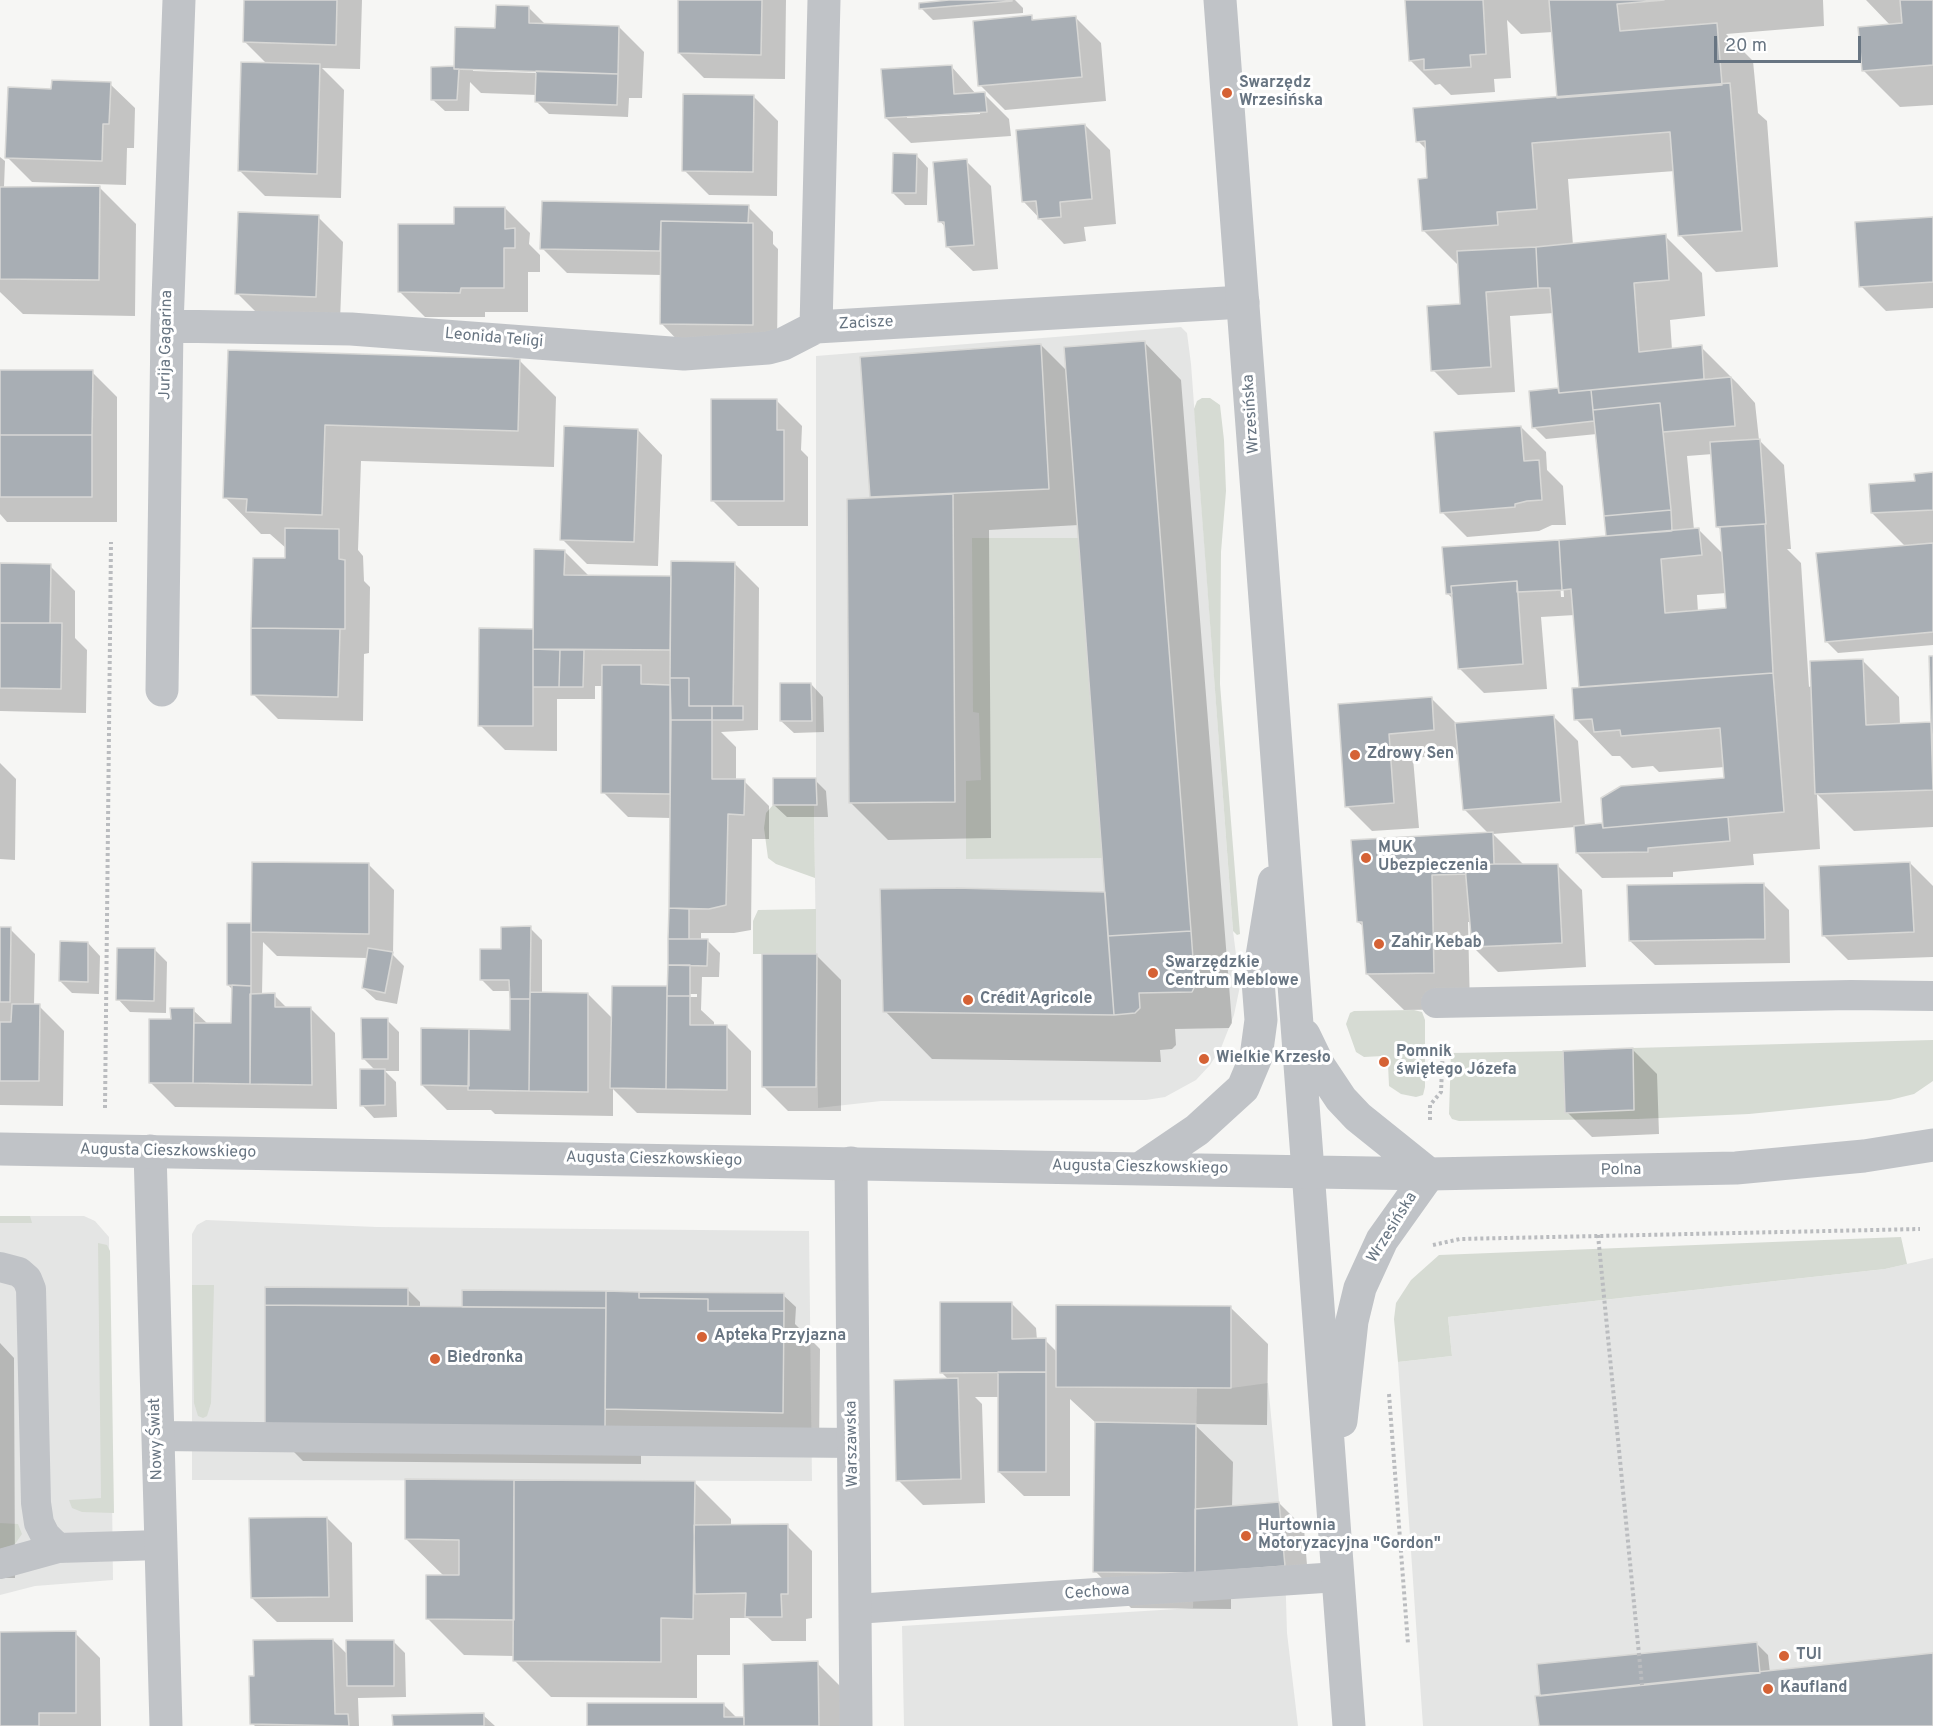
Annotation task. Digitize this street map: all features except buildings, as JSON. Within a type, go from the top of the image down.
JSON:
[{"type":"street","name":"Jurija Gagarina","points":[[162,690],[167,326],[179,0]]},
{"type":"street","name":"Zacisze","points":[[824,0],[816,327],[1243,302]]},
{"type":"street","name":"Wrzesińska","points":[[1220,0],[1348,1726]]},
{"type":"street","name":"Leonida Teligi","points":[[167,326],[351,329],[684,354],[783,345],[816,327]]},
{"type":"street","name":"Wrzesińska","points":[[1141,1168],[1222,1109],[1243,1088],[1256,1057],[1261,1020],[1258,981],[1282,827]]},
{"type":"street","name":"Wrzesińska","points":[[1297,1018],[1319,1066],[1341,1099],[1358,1117],[1429,1174],[1382,1240],[1365,1273],[1355,1303],[1332,1491]]},
{"type":"street","name":"Polna","points":[[1308,1171],[1429,1174],[1736,1168],[1833,1160],[1933,1145]]},
{"type":"street","name":"Augusta Cieszkowskiego","points":[[0,1149],[1308,1171]]},
{"type":"street","name":"Nowy Świat","points":[[150,1151],[156,1436],[166,1726]]},
{"type":"street","name":"Warszawska","points":[[850,1163],[856,1726]]},
{"type":"lane","points":[[1436,1003],[1840,995],[1933,996]]},
{"type":"lane","points":[[0,1267],[19,1272],[27,1279],[31,1289],[36,1503],[39,1523],[45,1535],[58,1548]]},
{"type":"lane","points":[[156,1436],[853,1443]]},
{"type":"lane","points":[[0,1564],[58,1548],[160,1545]]},
{"type":"lane","name":"Cechowa","points":[[855,1609],[1338,1577]]},
{"type":"path","points":[[105,1115],[111,542]]},
{"type":"path","points":[[1430,1120],[1430,1105],[1440,1092],[1442,1046],[1454,1046]]},
{"type":"path","points":[[1427,1248],[1440,1242],[1460,1239],[1920,1229]]},
{"type":"path","points":[[1598,1235],[1642,1685]]},
{"type":"path","points":[[1389,1383],[1408,1644]]},
{"type":"shaded area","points":[[1181,327],[1187,333],[1191,364],[1233,931],[1240,986],[1234,1015],[1221,1048],[1196,1080],[1165,1097],[1146,1100],[881,1101],[818,1108],[814,805],[816,805],[816,356]]},
{"type":"shaded area","points":[[1210,398],[1220,405],[1224,440],[1226,491],[1221,552],[1220,684],[1240,934],[1237,935],[1233,931],[1194,409],[1197,401]]},
{"type":"shaded area","points":[[972,538],[1079,538],[1103,858],[966,859],[966,781],[981,780],[979,713],[973,712]]},
{"type":"shaded area","points":[[773,805],[814,805],[815,878],[776,864],[768,858],[764,828],[766,813]]},
{"type":"shaded area","points":[[816,909],[816,954],[753,954],[753,921],[758,910]]},
{"type":"shaded area","points":[[1414,1010],[1422,1012],[1425,1020],[1425,1087],[1423,1095],[1416,1097],[1401,1094],[1389,1086],[1388,1064],[1383,1056],[1364,1057],[1356,1052],[1346,1024],[1350,1013],[1354,1011]]},
{"type":"shaded area","points":[[1933,1040],[1933,1081],[1914,1094],[1890,1100],[1749,1114],[1638,1119],[1459,1121],[1452,1119],[1449,1114],[1451,1053],[1563,1051],[1566,1113],[1634,1110],[1633,1048]]},
{"type":"shaded area","points":[[0,1216],[84,1216],[95,1221],[109,1237],[113,1580],[35,1586],[0,1595]]},
{"type":"shaded area","points":[[0,1216],[30,1216],[32,1223],[0,1223]]},
{"type":"shaded area","points":[[206,1220],[377,1227],[809,1231],[812,1481],[192,1480],[192,1234],[197,1225]]},
{"type":"shaded area","points":[[1901,1237],[1907,1264],[1885,1269],[1448,1317],[1452,1356],[1398,1362],[1394,1319],[1396,1303],[1411,1280],[1439,1255]]},
{"type":"shaded area","points":[[98,1243],[107,1245],[110,1251],[114,1513],[82,1512],[72,1508],[69,1500],[101,1498]]},
{"type":"shaded area","points":[[1933,1258],[1933,1726],[1423,1726],[1398,1362],[1452,1356],[1448,1317],[1885,1269]]},
{"type":"shaded area","points":[[192,1285],[214,1285],[211,1403],[207,1416],[203,1418],[198,1416],[194,1403]]},
{"type":"shaded area","points":[[1268,1383],[1285,1566],[1287,1633],[1298,1726],[904,1726],[902,1626],[1193,1608],[1197,1388],[1231,1388]]},
{"type":"shaded area","points":[[0,1523],[18,1524],[22,1534],[15,1544],[0,1549]]},
{"type":"place","name":"Swarzędz Wrzesińska","points":[[1227,93]]},
{"type":"place","name":"Zdrowy Sen","points":[[1355,755]]},
{"type":"place","name":"MUK Ubezpieczenia","points":[[1366,858]]},
{"type":"place","name":"Zahir Kebab","points":[[1379,944]]},
{"type":"place","name":"Swarzędzkie Centrum Meblowe","points":[[1153,973]]},
{"type":"place","name":"Crédit Agricole","points":[[968,1000]]},
{"type":"place","name":"Wielkie Krzesło","points":[[1204,1059]]},
{"type":"place","name":"Pomnik świętego Józefa","points":[[1384,1062]]},
{"type":"place","name":"Apteka Przyjazna","points":[[702,1337]]},
{"type":"place","name":"Biedronka","points":[[435,1359]]},
{"type":"place","name":"Hurtownia Motoryzacyjna \"Gordon\"","points":[[1246,1536]]},
{"type":"place","name":"TUI","points":[[1784,1656]]},
{"type":"place","name":"Kaufland","points":[[1768,1689]]}]
